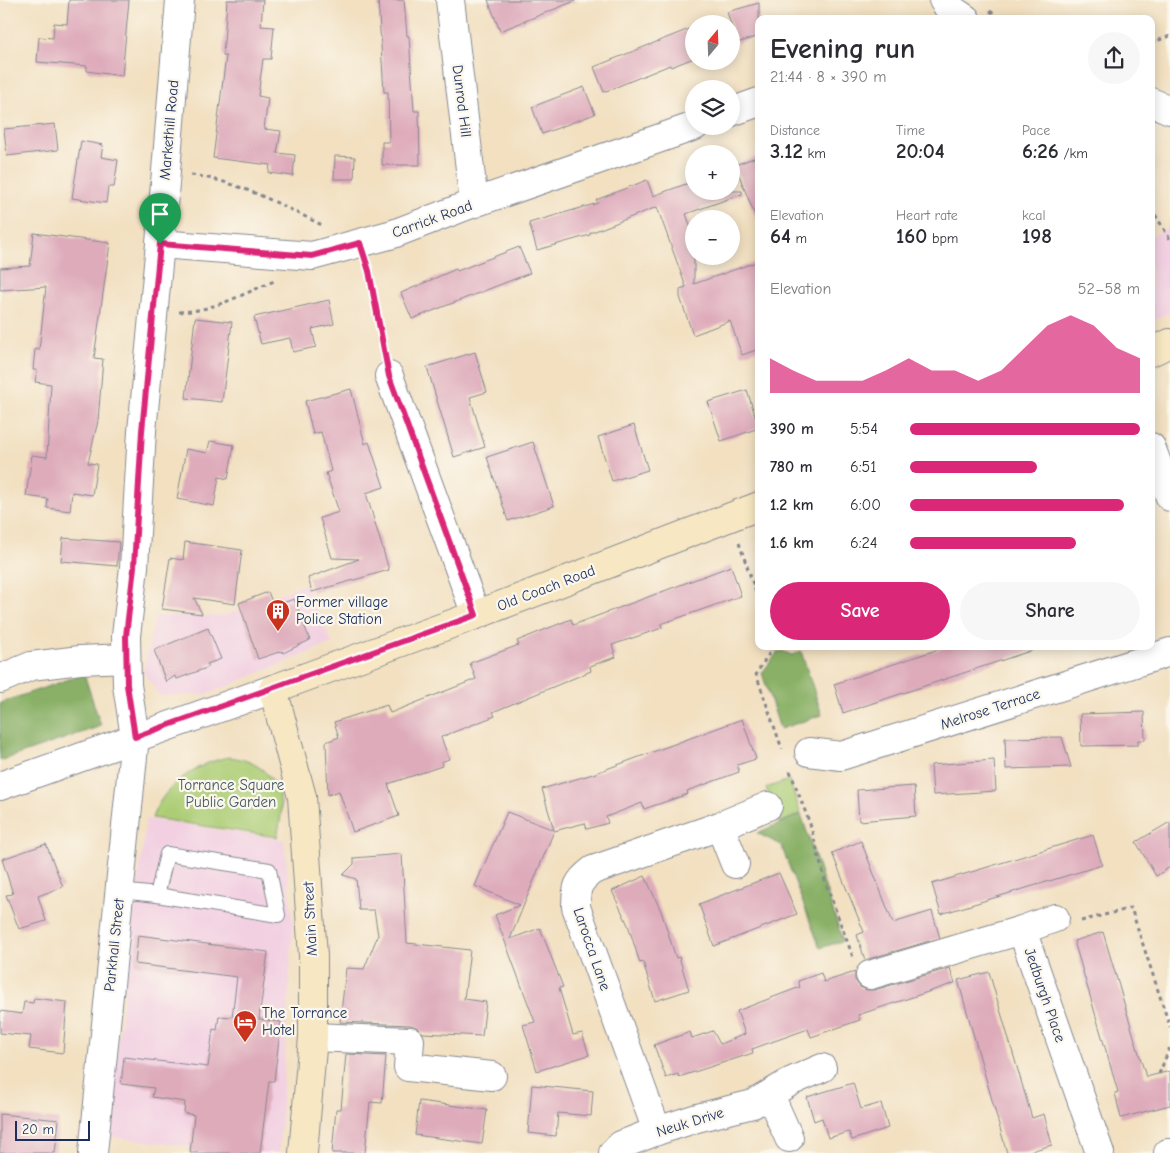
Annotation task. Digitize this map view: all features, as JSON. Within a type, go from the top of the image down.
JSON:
[{"type":"street","name":"Markethill Road","points":[[135,737],[127,685],[126,636],[134,567],[142,431],[160,244],[180,0]]},
{"type":"street","name":"Dunrod Hill","points":[[450,0],[474,203]]},
{"type":"street","points":[[740,109],[755,103]]},
{"type":"street","points":[[1155,104],[1170,110]]},
{"type":"street","name":"Carrick Road","points":[[160,244],[312,256],[393,234],[474,203],[685,129]]},
{"type":"street","points":[[1155,350],[1170,343]]},
{"type":"street","points":[[389,376],[476,615]]},
{"type":"street","points":[[1155,458],[1170,497]]},
{"type":"street","name":"Old Coach Road","points":[[0,786],[476,615],[755,508]]},
{"type":"street","name":"Melrose Terrace","points":[[809,752],[842,756],[1170,652]]},
{"type":"street","points":[[0,680],[32,666],[80,660],[126,658]]},
{"type":"street","name":"Main Street","points":[[273,689],[302,797],[313,956],[313,1036],[303,1153]]},
{"type":"street","name":"Parkhall Street","points":[[93,1153],[135,737]]},
{"type":"street","name":"Larocca Lane","points":[[657,1131],[576,907],[576,893],[580,880],[593,870],[720,826],[768,806]]},
{"type":"street","points":[[720,826],[736,864]]},
{"type":"street","points":[[1022,930],[1055,918]]},
{"type":"street","name":"Jedburgh Place","points":[[862,969],[1022,930],[1100,1153]]},
{"type":"street","points":[[313,1036],[410,1041],[408,1067],[492,1076]]},
{"type":"street","name":"Neuk Drive","points":[[613,1153],[621,1145],[657,1131],[697,1118],[753,1104],[792,1081],[822,1068]]},
{"type":"street","points":[[770,1095],[789,1138]]},
{"type":"lane","points":[[120,891],[157,895],[278,915],[270,870],[167,854],[157,895]]},
{"type":"path","points":[[1155,42],[1170,36]]},
{"type":"path","points":[[165,171],[213,178],[241,186],[324,227]]},
{"type":"path","points":[[1155,215],[1170,240]]},
{"type":"path","points":[[360,243],[369,271],[389,376]]},
{"type":"path","points":[[730,518],[755,590]]},
{"type":"path","points":[[771,650],[756,674],[776,732]]},
{"type":"path","points":[[797,788],[826,884],[862,969]]},
{"type":"path","points":[[1055,918],[1068,924],[1131,908],[1170,1027]]},
{"type":"path","points":[[1159,1074],[1170,1047]]},
{"type":"shaded area","points":[[1170,227],[1170,312],[1155,319],[1155,234]]},
{"type":"shaded area","points":[[305,584],[332,643],[208,694],[160,696],[143,672],[155,616],[223,616]]},
{"type":"shaded area","points":[[146,819],[284,840],[293,924],[279,1153],[244,1153],[106,1136]]},
{"type":"green space","points":[[782,651],[792,655],[801,651],[822,715],[780,729],[762,673],[777,653]]},
{"type":"green space","points":[[84,674],[101,726],[0,761],[0,703]]},
{"type":"green space","name":"Torrance Square Public Garden","points":[[229,757],[257,766],[265,772],[276,787],[281,810],[277,837],[152,818],[164,796],[182,778],[193,770]]},
{"type":"green space","points":[[789,780],[801,814],[780,823],[766,788]]},
{"type":"green space","points":[[801,814],[843,941],[820,948],[781,845],[757,833]]},
{"type":"building","points":[[69,0],[129,0],[122,76],[87,71],[87,66],[37,62],[39,37],[53,38],[54,23],[67,24]]},
{"type":"building","points":[[227,0],[263,0],[261,26],[274,27],[271,59],[263,59],[258,96],[268,98],[264,129],[281,131],[277,153],[295,155],[293,176],[269,173],[270,165],[213,158],[226,56],[223,56]]},
{"type":"building","points":[[378,0],[404,0],[407,36],[409,36],[414,111],[419,111],[420,165],[382,165],[382,142],[389,142],[388,92],[384,92]]},
{"type":"building","points":[[488,0],[575,0],[575,1],[500,31]]},
{"type":"building","points":[[759,3],[759,15],[755,15],[755,37],[740,42],[740,15],[728,15],[727,12]]},
{"type":"building","points":[[685,31],[685,62],[671,67],[670,65],[604,92],[594,67]]},
{"type":"building","points":[[584,87],[595,114],[542,134],[532,107]]},
{"type":"building","points":[[55,124],[58,150],[7,156],[4,129]]},
{"type":"building","points":[[81,141],[103,145],[101,157],[118,160],[114,187],[108,187],[106,203],[72,198]]},
{"type":"building","points":[[335,156],[355,157],[354,179],[334,179]]},
{"type":"building","points":[[755,158],[755,215],[740,178],[740,163]]},
{"type":"building","points":[[647,180],[653,196],[685,184],[685,200],[725,200],[697,210],[685,210],[685,265],[694,265],[694,284],[755,262],[755,350],[742,355],[730,321],[693,335],[680,297],[680,289],[686,287],[657,207],[590,233],[590,235],[537,250],[529,223],[598,203],[596,200]]},
{"type":"building","points":[[34,233],[110,243],[94,358],[103,359],[98,421],[88,463],[97,464],[92,495],[72,492],[70,511],[47,508],[48,499],[26,496],[32,455],[47,457],[51,384],[35,382],[37,370],[33,370],[35,349],[39,350],[46,287],[0,290],[0,268],[30,266]]},
{"type":"building","points":[[519,247],[530,273],[412,319],[401,293],[456,269],[457,271]]},
{"type":"building","points":[[329,300],[334,324],[312,329],[316,347],[293,352],[290,338],[261,344],[254,317]]},
{"type":"building","points":[[195,318],[232,322],[222,402],[186,398]]},
{"type":"building","points":[[475,352],[487,392],[470,397],[485,447],[454,457],[427,367]]},
{"type":"building","points":[[351,389],[365,444],[369,442],[384,487],[366,493],[389,570],[312,592],[308,578],[359,559],[332,558],[320,518],[339,512],[326,473],[331,471],[321,432],[313,434],[305,401]]},
{"type":"building","points":[[747,390],[755,415],[755,429],[721,441],[708,402]]},
{"type":"building","points":[[634,425],[648,470],[612,481],[598,437]]},
{"type":"building","points":[[210,441],[234,445],[228,479],[219,477],[214,506],[177,499],[186,449],[207,453]]},
{"type":"building","points":[[533,442],[554,506],[508,521],[487,457]]},
{"type":"building","points":[[63,538],[119,542],[117,566],[61,561]]},
{"type":"building","points":[[185,542],[242,550],[235,604],[194,598],[202,614],[162,609],[170,558],[183,560]]},
{"type":"building","points":[[731,566],[741,596],[661,624],[662,628],[612,645],[616,657],[590,666],[591,671],[493,712],[495,716],[441,737],[449,759],[441,762],[442,766],[388,784],[399,816],[353,832],[339,791],[328,795],[326,742],[339,737],[334,722],[387,705],[390,713],[476,679],[470,663],[519,645],[517,641],[571,619],[573,625]]},
{"type":"building","name":"Former village Police Station","points":[[268,592],[274,606],[294,599],[310,640],[283,653],[282,651],[258,659],[239,603]]},
{"type":"building","points":[[208,628],[221,659],[207,664],[209,667],[177,679],[175,676],[166,682],[154,650]]},
{"type":"building","points":[[936,650],[1033,650],[843,713],[834,684]]},
{"type":"building","points":[[1144,712],[1145,740],[1138,740],[1138,745],[1081,746],[1080,714]]},
{"type":"building","points":[[742,719],[756,759],[737,765],[739,772],[687,791],[688,794],[644,809],[642,803],[606,817],[608,823],[587,829],[585,823],[554,831],[510,939],[540,928],[563,987],[559,988],[573,1035],[582,1033],[589,1055],[537,1071],[523,1025],[535,1022],[495,915],[520,905],[475,886],[507,812],[554,830],[542,789],[593,774]]},
{"type":"building","points":[[1062,737],[1071,767],[1006,769],[1005,738]]},
{"type":"building","points":[[994,760],[996,791],[933,795],[931,765]]},
{"type":"building","points":[[914,786],[916,816],[859,821],[857,790]]},
{"type":"building","points":[[1170,822],[1170,867],[1156,876],[1136,842]]},
{"type":"building","points":[[1093,835],[1102,865],[941,914],[932,884]]},
{"type":"building","points":[[861,841],[893,923],[932,911],[940,938],[865,960],[857,935],[864,932],[832,853]]},
{"type":"building","points":[[46,844],[63,887],[38,896],[46,921],[19,929],[6,895],[13,894],[2,859]]},
{"type":"building","points":[[402,854],[407,943],[470,950],[464,999],[486,1002],[482,1036],[423,1033],[411,1025],[340,1022],[346,968],[364,969],[378,935],[374,910],[359,910],[356,879],[343,875],[354,864],[354,858]]},
{"type":"building","points":[[779,873],[797,914],[714,946],[699,904]]},
{"type":"building","points":[[645,876],[661,911],[676,958],[679,957],[689,990],[655,1001],[643,962],[640,963],[628,925],[612,891]]},
{"type":"building","points":[[1103,932],[1146,1077],[1170,1071],[1170,1105],[1121,1118],[1115,1093],[1118,1092],[1074,941]]},
{"type":"building","name":"The Torrance Hotel","points":[[138,935],[268,952],[259,1019],[281,1022],[274,1081],[269,1081],[260,1153],[190,1153],[194,1115],[184,1113],[185,1102],[152,1097],[154,1088],[121,1084],[124,1057],[208,1067],[213,1029],[217,1030],[219,1016],[232,1017],[237,977],[135,964]]},
{"type":"building","points":[[950,968],[955,983],[858,1015],[860,1020],[811,1037],[808,1029],[752,1049],[753,1053],[679,1077],[678,1074],[666,1078],[654,1045],[690,1032],[692,1038],[713,1031],[720,1044],[745,1034],[737,1011],[800,987],[798,981],[821,973],[824,982],[855,972],[855,980],[860,987],[874,990]]},
{"type":"building","points":[[989,972],[1032,1118],[1044,1114],[1052,1145],[1024,1153],[1007,1153],[958,980]]},
{"type":"building","points":[[34,998],[67,1002],[63,1053],[29,1049],[31,1036],[0,1033],[0,1011],[22,1014],[24,1002],[33,1003]]},
{"type":"building","points":[[346,1054],[386,1056],[382,1103],[370,1102],[365,1153],[332,1153],[336,1109],[341,1109]]},
{"type":"building","points":[[853,1083],[861,1109],[881,1103],[888,1128],[852,1140],[849,1132],[828,1138],[822,1118],[814,1121],[807,1097]]},
{"type":"building","points":[[532,1085],[593,1091],[591,1116],[558,1113],[556,1136],[528,1133]]},
{"type":"building","points":[[419,1101],[487,1110],[482,1144],[415,1135]]},
{"type":"building","points":[[0,1114],[59,1120],[55,1153],[0,1153]]},
{"type":"place","name":"Former village Police Station","points":[[278,632]]},
{"type":"place","name":"The Torrance Hotel","points":[[245,1043]]},
{"type":"route","points":[[360,243],[369,271],[389,376],[476,615],[135,737],[127,685],[126,636],[134,567],[142,431],[160,244],[312,256],[360,243]]}]
